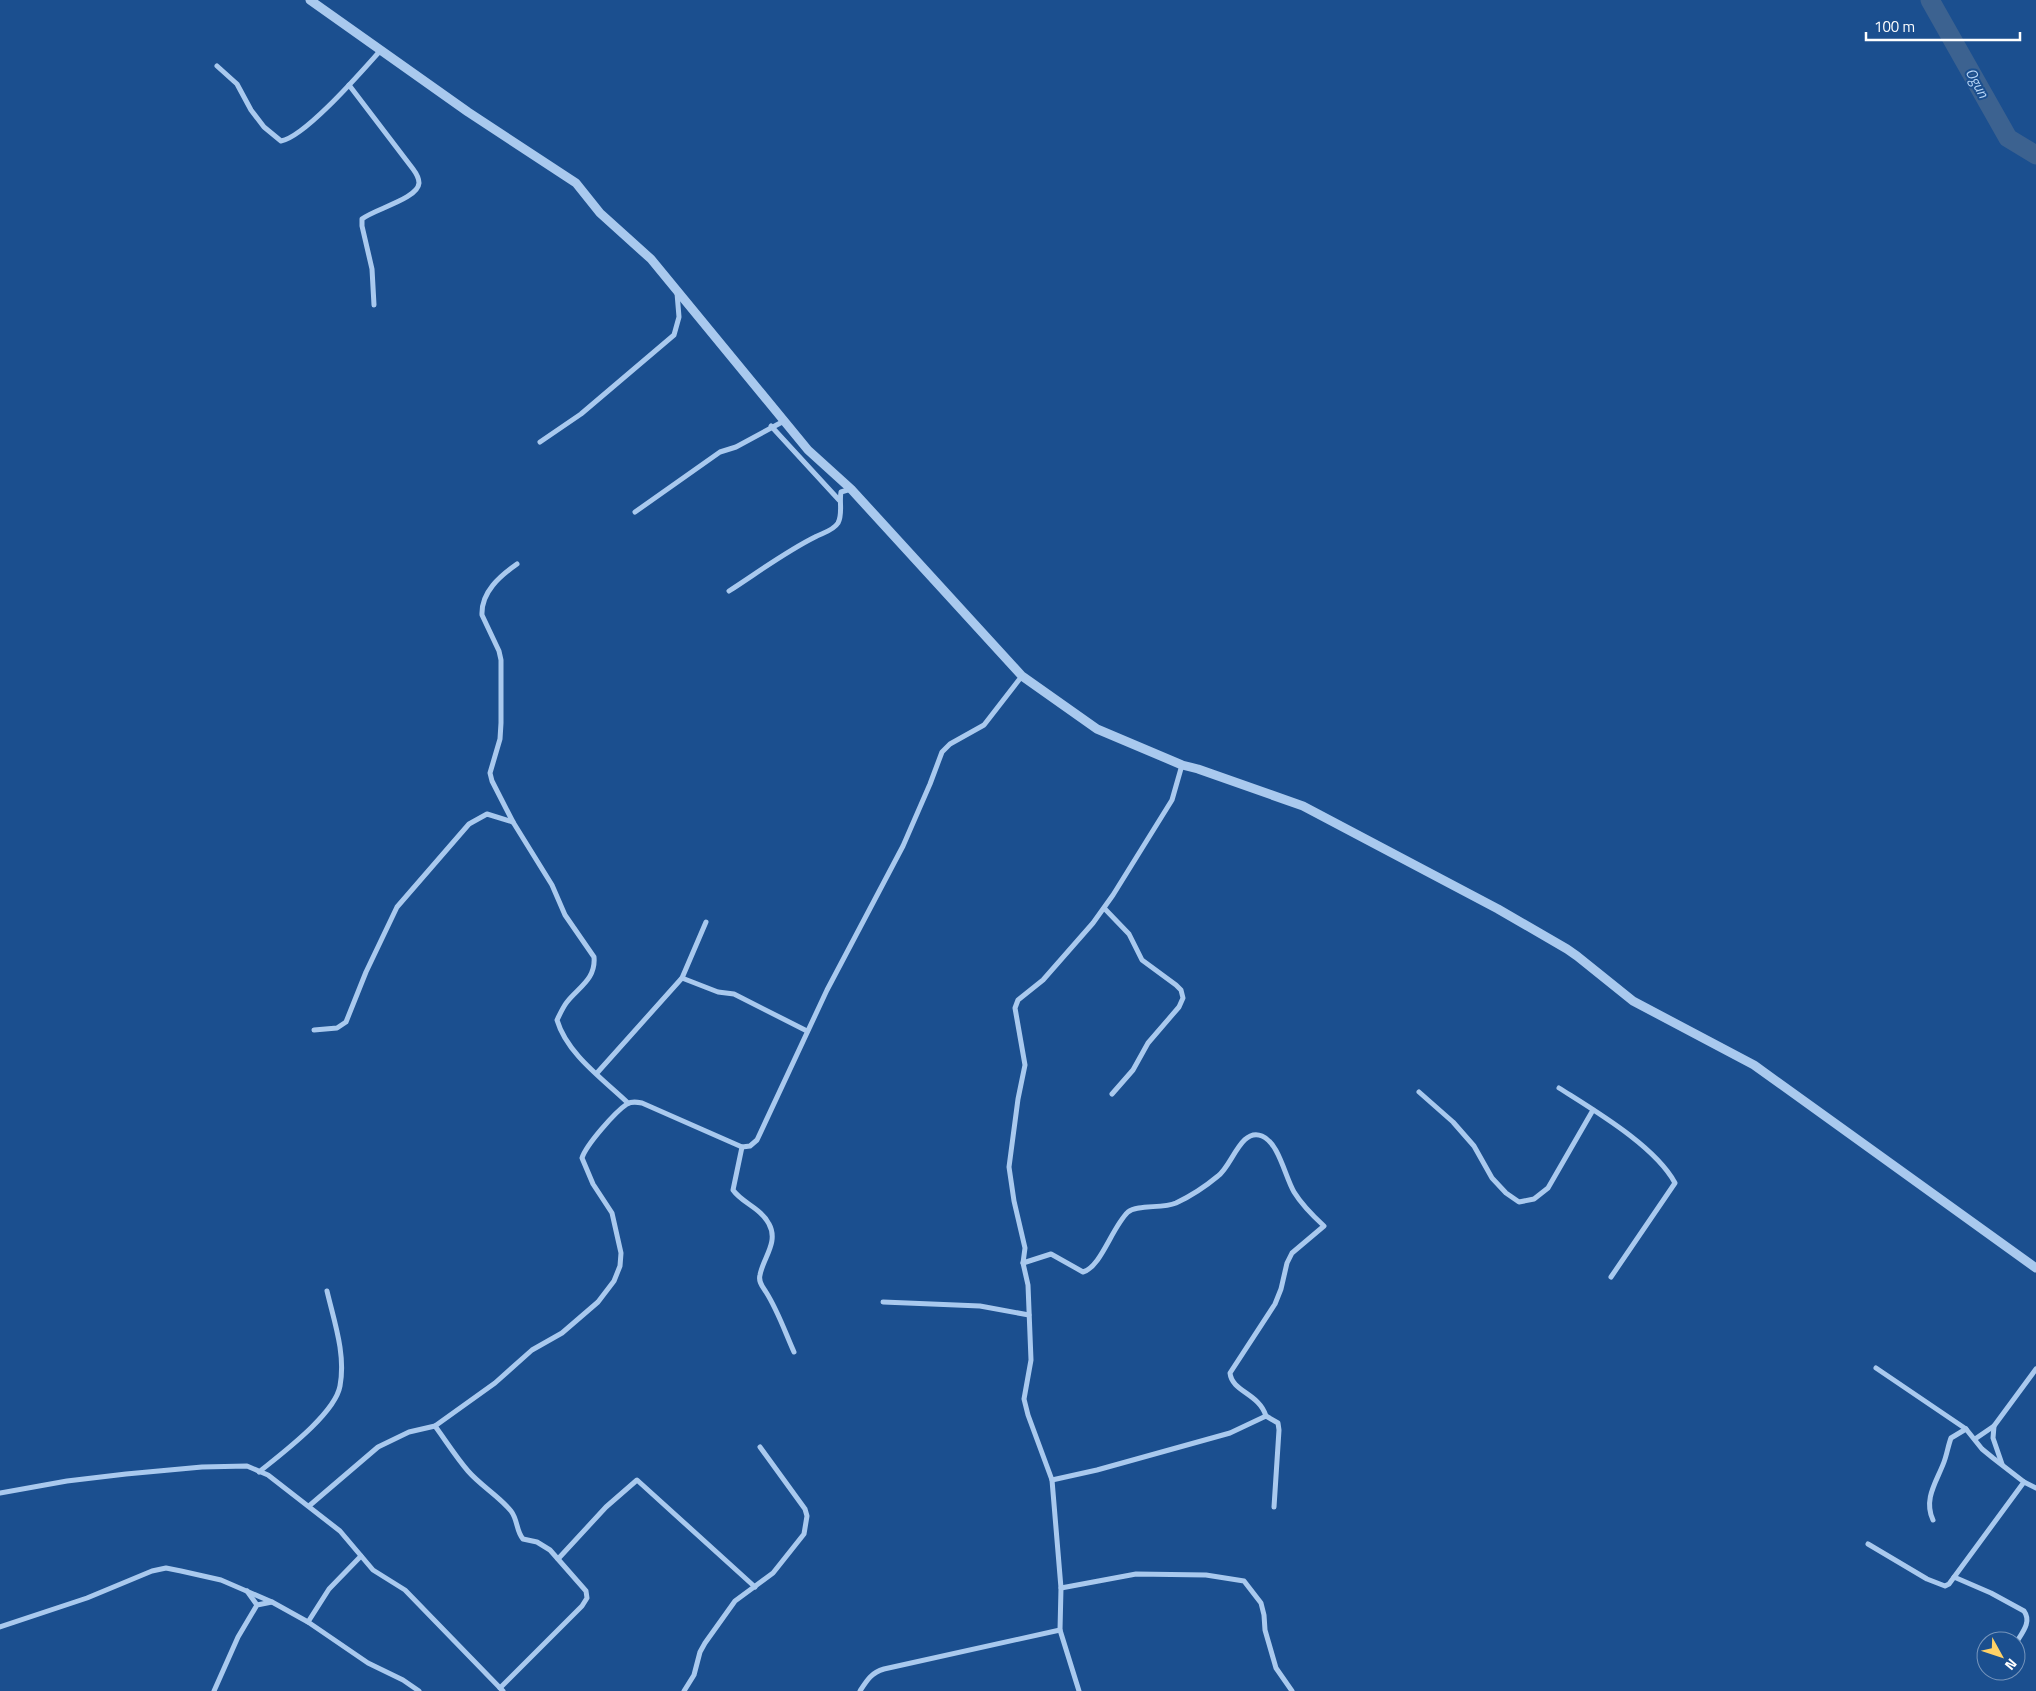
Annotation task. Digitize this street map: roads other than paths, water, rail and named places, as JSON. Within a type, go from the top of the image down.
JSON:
[{"type":"street","points":[[310,0],[380,51],[576,184],[600,213],[651,259],[808,450],[851,489],[1022,676],[1097,729],[1182,766],[1225,778],[1303,806],[1498,909],[1560,945],[1578,956],[1639,1004],[1754,1065],[2036,1268]]},
{"type":"street","points":[[217,66],[237,84],[251,110],[264,127],[280,141],[294,135],[321,113],[380,51]]},
{"type":"street","points":[[349,85],[413,169],[420,181],[418,190],[410,196],[369,213],[362,219],[372,269],[374,305]]},
{"type":"street","points":[[540,442],[580,414],[674,335],[679,317],[677,290]]},
{"type":"street","points":[[635,512],[703,463],[771,426],[784,421]]},
{"type":"street","points":[[771,426],[839,500]]},
{"type":"street","points":[[729,591],[837,524],[840,514],[839,500],[841,492],[851,489]]},
{"type":"street","points":[[517,564],[498,578],[492,585],[482,609],[482,615],[499,651],[501,660],[500,739],[490,773],[492,781],[513,822],[552,885],[565,915],[594,956],[595,965],[588,981],[566,1003],[557,1020],[561,1033],[578,1055],[628,1103]]},
{"type":"street","points":[[308,1506],[378,1447],[409,1432],[435,1426],[495,1383],[532,1350],[562,1333],[598,1302],[614,1281],[620,1266],[621,1253],[612,1213],[593,1184],[582,1158],[584,1151],[601,1130],[628,1103],[642,1103],[742,1147],[750,1146],[757,1140],[807,1031],[903,846],[942,752],[950,744],[984,724],[1022,676]]},
{"type":"street","points":[[1079,1691],[1060,1630],[1061,1588],[1052,1480],[1024,1399],[1031,1360],[1028,1285],[1023,1263],[1025,1248],[1014,1201],[1009,1167],[1018,1099],[1025,1065],[1015,1008],[1018,1000],[1043,980],[1093,924],[1159,825],[1172,800],[1182,766]]},
{"type":"street","points":[[314,1030],[337,1028],[346,1022],[366,972],[397,907],[469,824],[487,814],[513,822]]},
{"type":"street","points":[[1104,908],[1129,934],[1142,960],[1176,985],[1181,990],[1183,998],[1179,1006],[1148,1043],[1133,1070],[1112,1094]]},
{"type":"street","points":[[597,1073],[682,978],[706,922]]},
{"type":"street","points":[[682,978],[718,992],[734,994],[807,1031]]},
{"type":"street","points":[[1559,1088],[1593,1110],[1659,1160],[1675,1183],[1611,1277]]},
{"type":"street","points":[[1419,1092],[1453,1122],[1474,1146],[1492,1178],[1506,1193],[1519,1202],[1534,1199],[1548,1188],[1593,1110]]},
{"type":"street","points":[[1023,1263],[1051,1254],[1083,1272],[1090,1270],[1097,1261],[1113,1230],[1129,1211],[1140,1207],[1159,1208],[1176,1203],[1223,1173],[1243,1140],[1253,1134],[1263,1136],[1270,1142],[1280,1158],[1293,1190],[1304,1207],[1324,1226],[1292,1253],[1287,1263],[1281,1289],[1275,1304],[1230,1373],[1235,1385],[1263,1406],[1266,1416],[1278,1423],[1274,1507]]},
{"type":"street","points":[[742,1147],[733,1190],[735,1194],[763,1214],[770,1225],[772,1236],[760,1275],[760,1282],[774,1306],[794,1352]]},
{"type":"street","points":[[259,1472],[308,1431],[332,1401],[340,1387],[340,1345],[327,1291]]},
{"type":"street","points":[[883,1302],[980,1306],[1029,1315]]},
{"type":"street","points":[[1876,1368],[1966,1429],[1982,1449],[2024,1482],[2036,1488]]},
{"type":"street","points":[[1975,1438],[1994,1426],[2036,1369]]},
{"type":"street","points":[[1052,1480],[1097,1470],[1221,1436],[1266,1416]]},
{"type":"street","points":[[0,1493],[67,1481],[174,1470],[247,1466],[268,1476],[340,1531],[373,1570],[405,1590],[502,1690],[588,1598],[581,1584],[550,1550],[537,1542],[523,1539],[518,1533],[517,1523],[513,1514],[505,1504],[468,1471],[435,1426]]},
{"type":"street","points":[[1994,1426],[1993,1438],[2002,1464]]},
{"type":"street","points":[[1933,1520],[1930,1514],[1929,1500],[1951,1438],[1966,1429]]},
{"type":"street","points":[[684,1691],[694,1675],[700,1652],[705,1643],[735,1601],[773,1573],[804,1534],[807,1516],[805,1509],[760,1447]]},
{"type":"street","points":[[558,1559],[606,1507],[637,1480],[755,1587]]},
{"type":"street","points":[[1868,1544],[1928,1579],[1945,1586],[1954,1578],[2024,1482]]},
{"type":"street","points":[[308,1622],[330,1589],[361,1556]]},
{"type":"street","points":[[0,1627],[87,1598],[152,1571],[166,1568],[221,1580],[272,1602],[308,1622],[368,1663],[403,1680],[419,1691]]},
{"type":"street","points":[[1061,1588],[1136,1574],[1206,1575],[1244,1581],[1261,1603],[1265,1630],[1276,1668],[1292,1691]]},
{"type":"street","points":[[1954,1578],[1991,1593],[2024,1611],[2027,1616],[2027,1624],[2023,1631]]},
{"type":"street","points":[[247,1591],[257,1605]]},
{"type":"street","points":[[214,1691],[234,1643],[257,1605],[272,1602]]},
{"type":"street","points":[[860,1691],[868,1678],[875,1672],[884,1669],[1060,1630]]},
{"type":"waterway","name":"Ogun","points":[[1930,0],[2008,138],[2036,155]]}]
